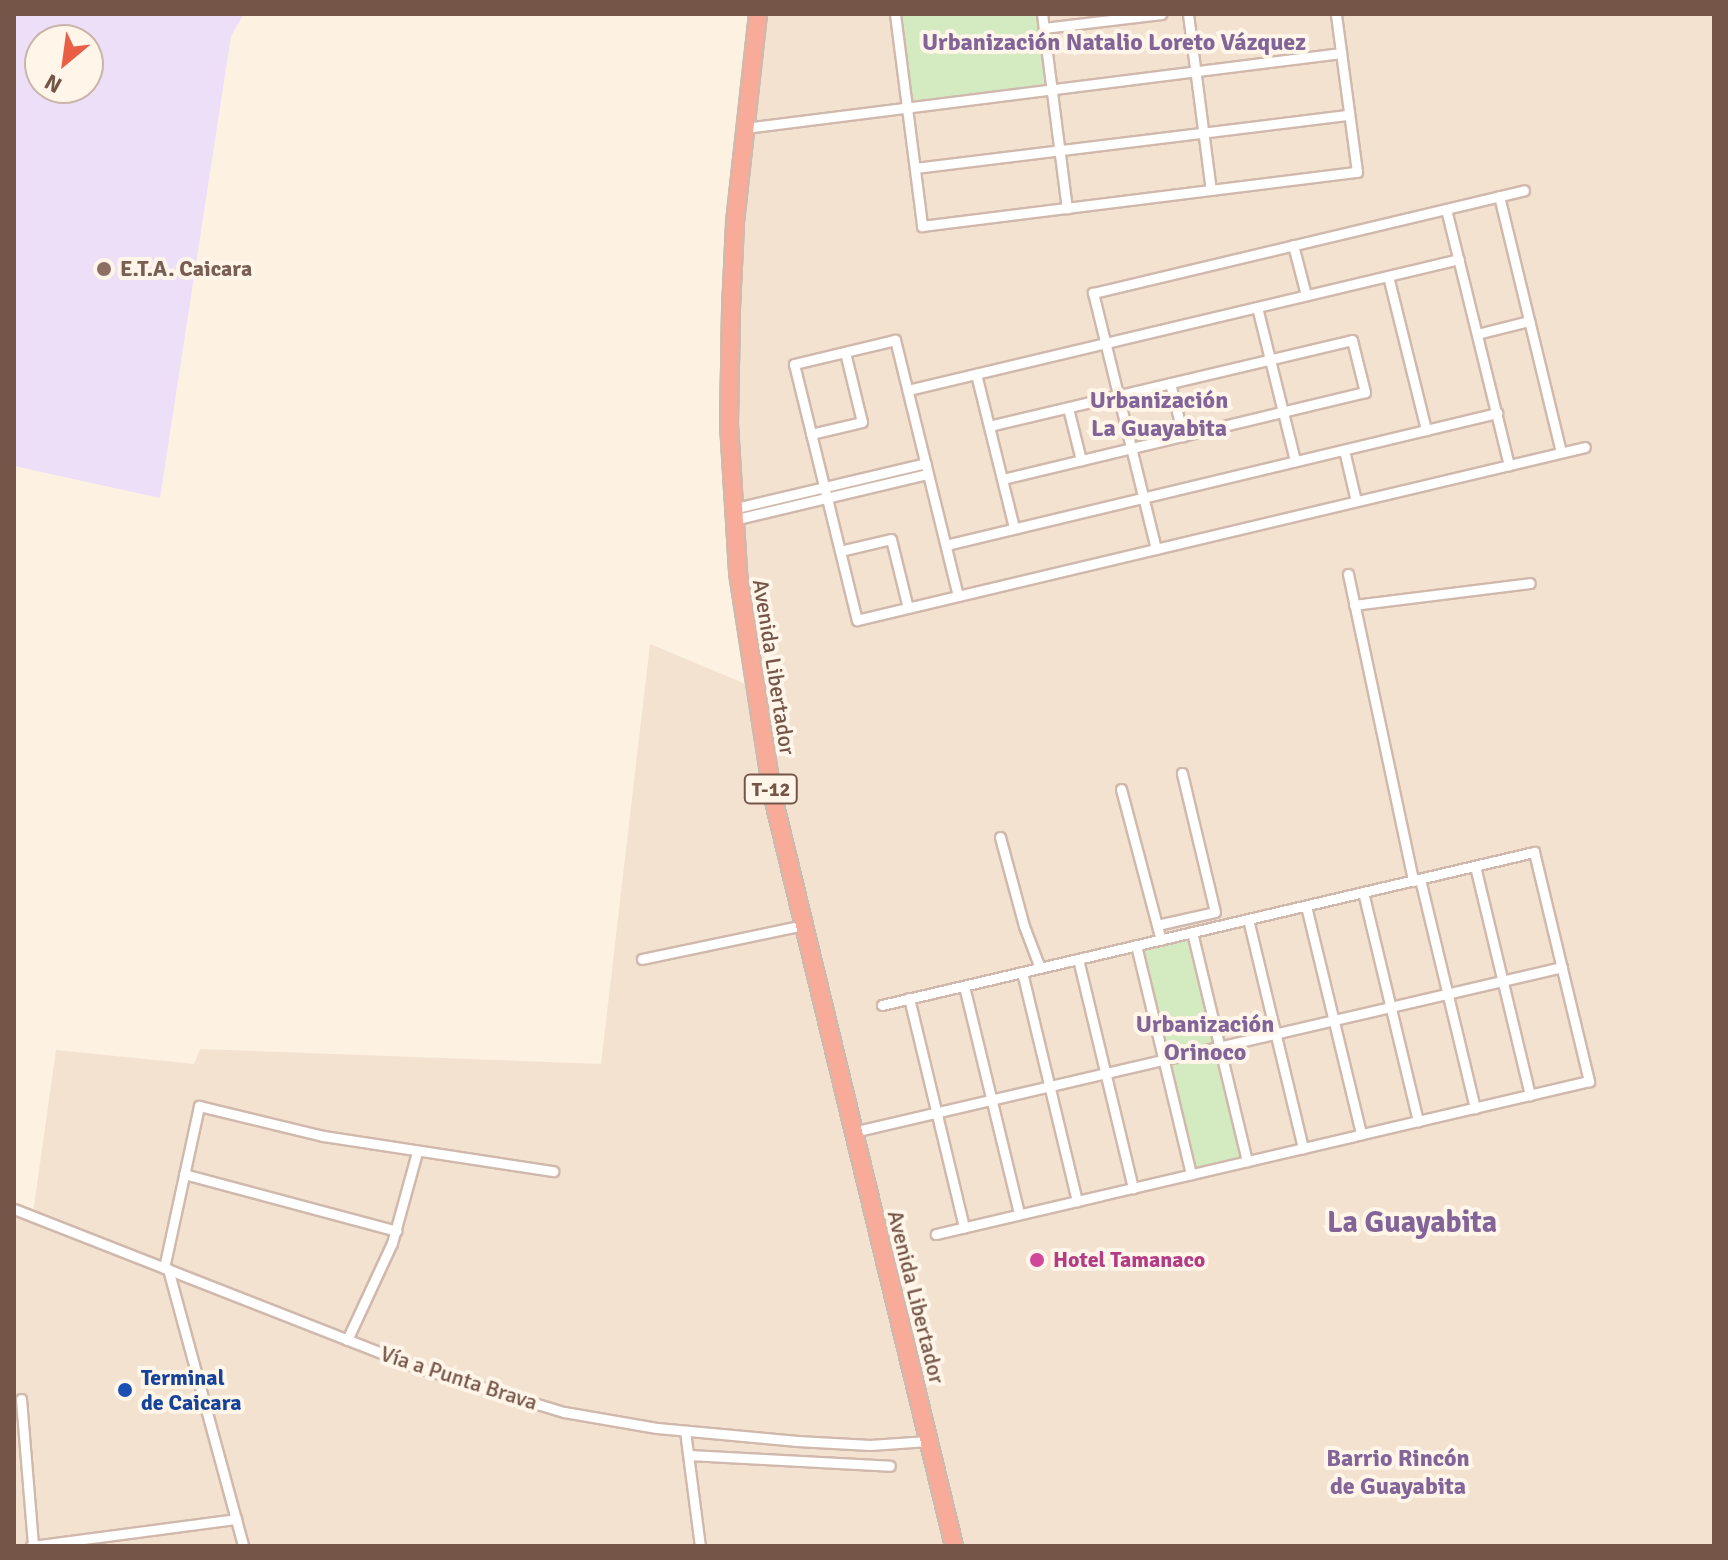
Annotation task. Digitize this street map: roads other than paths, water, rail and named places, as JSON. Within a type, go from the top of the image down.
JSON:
[{"type":"highway","name":"Avenida Libertador","points":[[758,14],[745,128],[731,310],[732,515],[768,771],[954,1546]]},
{"type":"street","points":[[895,14],[922,226],[1357,172],[1336,14]]},
{"type":"street","points":[[1042,14],[1067,208]]},
{"type":"street","points":[[1044,28],[1161,14]]},
{"type":"street","points":[[1188,14],[1211,190]]},
{"type":"street","points":[[745,128],[1341,53]]},
{"type":"street","points":[[915,168],[1349,115]]},
{"type":"street","points":[[1156,549],[1093,293],[1524,190]]},
{"type":"street","points":[[1499,196],[1561,452]]},
{"type":"street","points":[[1446,209],[1509,465]]},
{"type":"street","points":[[1293,245],[1306,295]]},
{"type":"street","points":[[908,390],[1459,259]]},
{"type":"street","points":[[1388,276],[1426,430]]},
{"type":"street","points":[[1257,307],[1295,461]]},
{"type":"street","points":[[1477,334],[1529,321]]},
{"type":"street","points":[[958,596],[895,340],[794,364],[857,620],[1156,549],[1356,501],[1509,465],[1561,452],[1585,447]]},
{"type":"street","points":[[989,426],[1352,340],[1365,392],[1002,479]]},
{"type":"street","points":[[811,434],[862,422],[845,352]]},
{"type":"street","points":[[976,374],[1014,528]]},
{"type":"street","points":[[1170,383],[1183,436]]},
{"type":"street","points":[[1068,408],[1081,460]]},
{"type":"street","points":[[946,545],[1497,413]]},
{"type":"street","points":[[1344,450],[1356,501]]},
{"type":"street","points":[[732,515],[824,487],[926,463]]},
{"type":"street","points":[[732,515],[827,498],[928,474]]},
{"type":"street","points":[[840,551],[891,539],[908,608]]},
{"type":"street","points":[[1348,574],[1416,880],[1475,1108]]},
{"type":"street","points":[[1354,605],[1530,583]]},
{"type":"street","points":[[1157,925],[1215,912],[1182,773]]},
{"type":"street","points":[[1121,789],[1161,940]]},
{"type":"street","points":[[1000,837],[1024,926],[1040,968]]},
{"type":"street","points":[[882,1005],[1534,852],[1589,1081],[936,1234]]},
{"type":"street","points":[[1475,866],[1530,1095]]},
{"type":"street","points":[[1363,892],[1418,1121]]},
{"type":"street","points":[[1306,906],[1361,1134]]},
{"type":"street","points":[[1248,919],[1303,1148]]},
{"type":"street","points":[[642,959],[803,925]]},
{"type":"street","points":[[1192,932],[1247,1161]]},
{"type":"street","points":[[1136,945],[1191,1174]]},
{"type":"street","points":[[1078,959],[1133,1188]]},
{"type":"street","points":[[853,1132],[1562,967]]},
{"type":"street","points":[[1022,972],[1077,1201]]},
{"type":"street","points":[[964,986],[1019,1214]]},
{"type":"street","points":[[909,998],[964,1227]]},
{"type":"street","points":[[243,1546],[166,1268],[199,1106],[289,1130],[553,1171]]},
{"type":"street","points":[[347,1340],[396,1231],[417,1152]]},
{"type":"street","points":[[184,1174],[396,1231]]},
{"type":"street","name":"Vía a Punta Brava","points":[[14,1209],[419,1368],[586,1417],[685,1431],[870,1445],[928,1441]]},
{"type":"street","points":[[21,1399],[32,1546],[236,1519]]},
{"type":"street","points":[[685,1431],[700,1546]]},
{"type":"street","points":[[689,1455],[890,1466]]},
{"type":"place","name":"E.T.A. Caicara","points":[[104,269]]},
{"type":"place","name":"Hotel Tamanaco","points":[[1037,1260]]},
{"type":"place","name":"Terminal de Caicara","points":[[125,1390]]},
{"type":"district","name":"Urbanización Natalio Loreto Vázquez","points":[[1114,43]]},
{"type":"district","name":"Urbanización La Guayabita","points":[[1159,415]]},
{"type":"district","name":"Urbanización Orinoco","points":[[1205,1039]]},
{"type":"district","name":"La Guayabita","points":[[1412,1223]]},
{"type":"district","name":"Barrio Rincón de Guayabita","points":[[1398,1473]]}]
